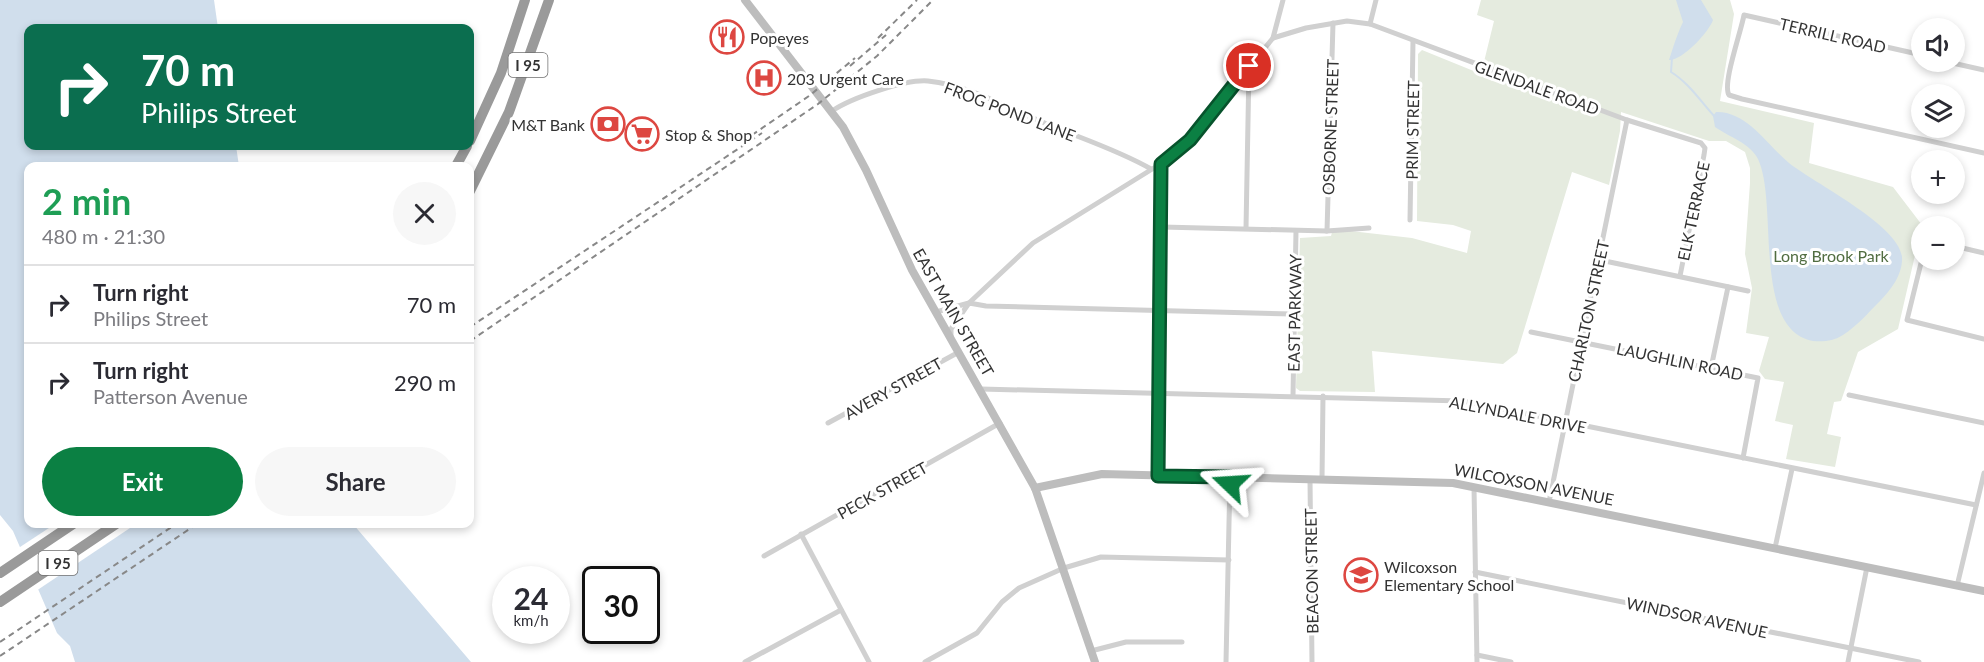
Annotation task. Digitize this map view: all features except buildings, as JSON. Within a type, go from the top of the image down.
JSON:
[{"type":"highway","name":"I 95","points":[[474,133],[505,64],[525,0]]},
{"type":"highway","name":"I 95","points":[[474,182],[502,128],[526,71],[549,0]]},
{"type":"highway","name":"I 95","points":[[0,573],[67,528]]},
{"type":"highway","name":"I 95","points":[[0,602],[110,528]]},
{"type":"street","name":"EAST MAIN STREET","points":[[745,0],[832,111],[855,147],[896,240],[1035,488],[1065,568],[1095,662]]},
{"type":"street","points":[[951,337],[951,329],[969,303],[1034,243],[1161,164],[1190,140],[1273,38],[1283,0]]},
{"type":"street","points":[[1370,24],[1376,0]]},
{"type":"street","name":"TERRILL ROAD","points":[[1911,53],[1744,15],[1737,48],[1726,80],[1727,93],[1751,101],[1984,153]]},
{"type":"street","name":"GLENDALE ROAD","points":[[1273,38],[1292,31],[1355,20],[1627,120],[1695,140],[1704,146]]},
{"type":"street","name":"OSBORNE STREET","points":[[1327,231],[1333,23]]},
{"type":"street","name":"PRIM STREET","points":[[1410,220],[1413,41]]},
{"type":"street","points":[[1246,228],[1249,66]]},
{"type":"street","points":[[1965,66],[1984,70]]},
{"type":"street","name":"FROG POND LANE","points":[[832,111],[848,103],[908,83],[940,83],[984,98],[1151,170]]},
{"type":"street","name":"CHARLTON STREET","points":[[1549,502],[1627,120]]},
{"type":"street","name":"ELK TERRACE","points":[[1680,276],[1704,146]]},
{"type":"street","points":[[1158,476],[1161,164]]},
{"type":"street","points":[[1162,227],[1296,231],[1369,228]]},
{"type":"street","name":"EAST PARKWAY","points":[[1293,396],[1292,314],[1296,231]]},
{"type":"street","points":[[1965,249],[1984,253]]},
{"type":"street","points":[[1600,260],[1749,291]]},
{"type":"street","points":[[1919,270],[1907,320],[1984,339]]},
{"type":"street","points":[[1711,368],[1728,287]]},
{"type":"street","points":[[936,312],[969,303],[986,306],[1292,314]]},
{"type":"street","name":"LAUGHLIN ROAD","points":[[1531,332],[1758,378],[1743,458]]},
{"type":"street","name":"AVERY STREET","points":[[828,423],[959,352]]},
{"type":"street","name":"ALLYNDALE DRIVE","points":[[981,389],[1463,401],[1976,506]]},
{"type":"street","points":[[1849,395],[1984,423]]},
{"type":"street","points":[[1322,479],[1323,396]]},
{"type":"street","name":"PECK STREET","points":[[764,556],[1000,423]]},
{"type":"street","points":[[1775,548],[1792,469]]},
{"type":"street","points":[[1958,586],[1984,473]]},
{"type":"street","name":"WILCOXSON AVENUE","points":[[1035,488],[1094,475],[1435,482],[1474,487],[1984,591]]},
{"type":"street","points":[[1226,662],[1230,477]]},
{"type":"street","name":"BEACON STREET","points":[[1310,479],[1312,662]]},
{"type":"street","points":[[1474,487],[1477,662]]},
{"type":"street","points":[[801,534],[869,662]]},
{"type":"street","points":[[925,662],[977,633],[1002,602],[1019,588],[1065,568],[1101,557],[1229,560]]},
{"type":"street","points":[[1848,662],[1867,567]]},
{"type":"street","name":"WINDSOR AVENUE","points":[[1475,572],[1919,662]]},
{"type":"street","points":[[745,662],[841,610]]},
{"type":"street","points":[[1091,651],[1126,642],[1182,642]]},
{"type":"street","points":[[1477,655],[1511,662]]},
{"type":"green space","name":"Long Brook Park","points":[[1481,0],[1730,0],[1734,14],[1720,101],[1814,123],[1809,163],[1893,187],[1915,216],[1911,216],[1912,270],[1898,329],[1858,352],[1841,401],[1834,402],[1827,434],[1841,437],[1835,467],[1786,459],[1793,425],[1775,421],[1784,382],[1765,379],[1759,371],[1769,337],[1746,333],[1752,288],[1745,254],[1750,168],[1745,152],[1726,141],[1709,141],[1621,112],[1620,131],[1609,185],[1572,172],[1517,353],[1503,364],[1372,351],[1375,392],[1300,391],[1296,388],[1300,238],[1331,236],[1333,229],[1412,238],[1467,253],[1471,231],[1453,225],[1417,221],[1418,54],[1422,50],[1481,74],[1494,21],[1477,15]]},
{"type":"water","points":[[0,0],[214,0],[217,24],[24,24],[24,150],[237,150],[238,162],[24,162],[24,528],[356,528],[471,662],[75,662],[70,646],[57,633],[13,531],[0,515]]},
{"type":"water","points":[[1676,0],[1701,0],[1713,20],[1694,45],[1681,56],[1669,60],[1683,22]]},
{"type":"water","points":[[1716,112],[1727,113],[1747,123],[1789,163],[1872,218],[1897,245],[1902,263],[1896,281],[1862,319],[1840,337],[1828,341],[1813,341],[1794,332],[1781,314],[1774,290],[1764,179],[1758,159],[1745,144],[1715,127],[1713,116]]},
{"type":"pier","points":[[49,528],[130,528],[36,591],[17,549]]},
{"type":"waterway","points":[[1672,58],[1671,72],[1689,87],[1715,117]]},
{"type":"railway","points":[[878,38],[917,0]]},
{"type":"railway","points":[[474,338],[818,104],[877,56],[933,0]]},
{"type":"railway","points":[[850,66],[886,35]]},
{"type":"railway","points":[[752,135],[809,96],[855,58]]},
{"type":"railway","points":[[474,324],[762,133]]},
{"type":"railway","points":[[0,642],[170,528]]},
{"type":"railway","points":[[0,656],[191,528]]},
{"type":"place","name":"Popeyes","points":[[727,37]]},
{"type":"place","name":"203 Urgent Care","points":[[764,78]]},
{"type":"place","name":"M&T Bank","points":[[608,124]]},
{"type":"place","name":"Stop & Shop","points":[[642,134]]},
{"type":"place","name":"Wilcoxson Elementary School","points":[[1361,575]]},
{"type":"route","points":[[1230,484],[1230,477],[1158,476],[1161,164],[1178,153],[1190,140],[1249,66]]}]
